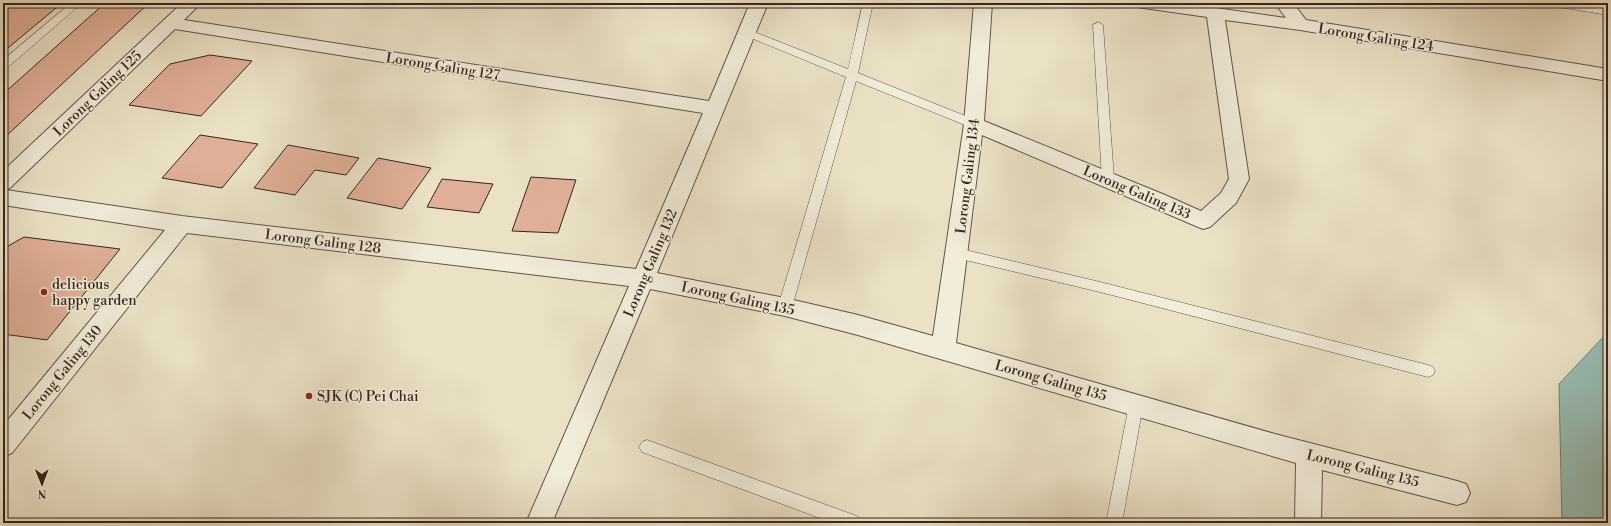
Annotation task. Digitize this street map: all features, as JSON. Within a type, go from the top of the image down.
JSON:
[{"type":"street","name":"Lorong Galing 125","points":[[3,183],[192,3]]},
{"type":"street","name":"Lorong Galing 132","points":[[539,523],[748,33],[759,3]]},
{"type":"street","name":"Lorong Galing 134","points":[[944,349],[974,124],[983,3]]},
{"type":"street","name":"Lorong Galing 124","points":[[1144,3],[1300,25],[1608,75]]},
{"type":"street","points":[[1284,3],[1300,25]]},
{"type":"street","name":"Lorong Galing 133","points":[[974,124],[1158,200],[1203,221],[1230,198],[1240,179],[1215,12]]},
{"type":"street","name":"Lorong Galing 127","points":[[170,23],[715,108]]},
{"type":"street","name":"Lorong Galing 128","points":[[3,197],[182,224],[643,279]]},
{"type":"street","name":"Lorong Galing 130","points":[[3,445],[182,224]]},
{"type":"street","name":"Lorong Galing 135","points":[[643,279],[785,307],[858,325],[1275,446],[1457,493]]},
{"type":"street","points":[[1308,523],[1309,454]]},
{"type":"lane","points":[[3,66],[77,3]]},
{"type":"lane","points":[[785,307],[852,75],[868,3]]},
{"type":"lane","points":[[1553,3],[1608,12]]},
{"type":"lane","points":[[1098,25],[1108,179]]},
{"type":"lane","points":[[748,33],[974,124]]},
{"type":"lane","points":[[956,253],[1100,287],[1428,371]]},
{"type":"lane","points":[[1114,523],[1136,405]]},
{"type":"lane","points":[[647,448],[854,523]]},
{"type":"water","points":[[1608,332],[1608,523],[1562,523],[1559,384]]},
{"type":"building","points":[[3,3],[62,3],[3,52]]},
{"type":"building","points":[[105,3],[149,3],[3,139],[3,94]]},
{"type":"building","points":[[210,55],[252,61],[201,116],[129,105],[170,64]]},
{"type":"building","points":[[200,135],[258,144],[222,188],[162,178]]},
{"type":"building","points":[[288,145],[359,158],[346,175],[315,170],[295,195],[254,188]]},
{"type":"building","points":[[378,158],[431,168],[402,209],[347,198]]},
{"type":"building","points":[[531,177],[576,180],[558,233],[512,231]]},
{"type":"building","points":[[442,179],[493,184],[479,213],[427,207]]},
{"type":"building","name":"delicious happy garden","points":[[24,237],[120,249],[47,340],[3,334],[3,249]]},
{"type":"place","name":"delicious happy garden","points":[[44,292]]},
{"type":"place","name":"SJK (C) Pei Chai","points":[[309,396]]}]
